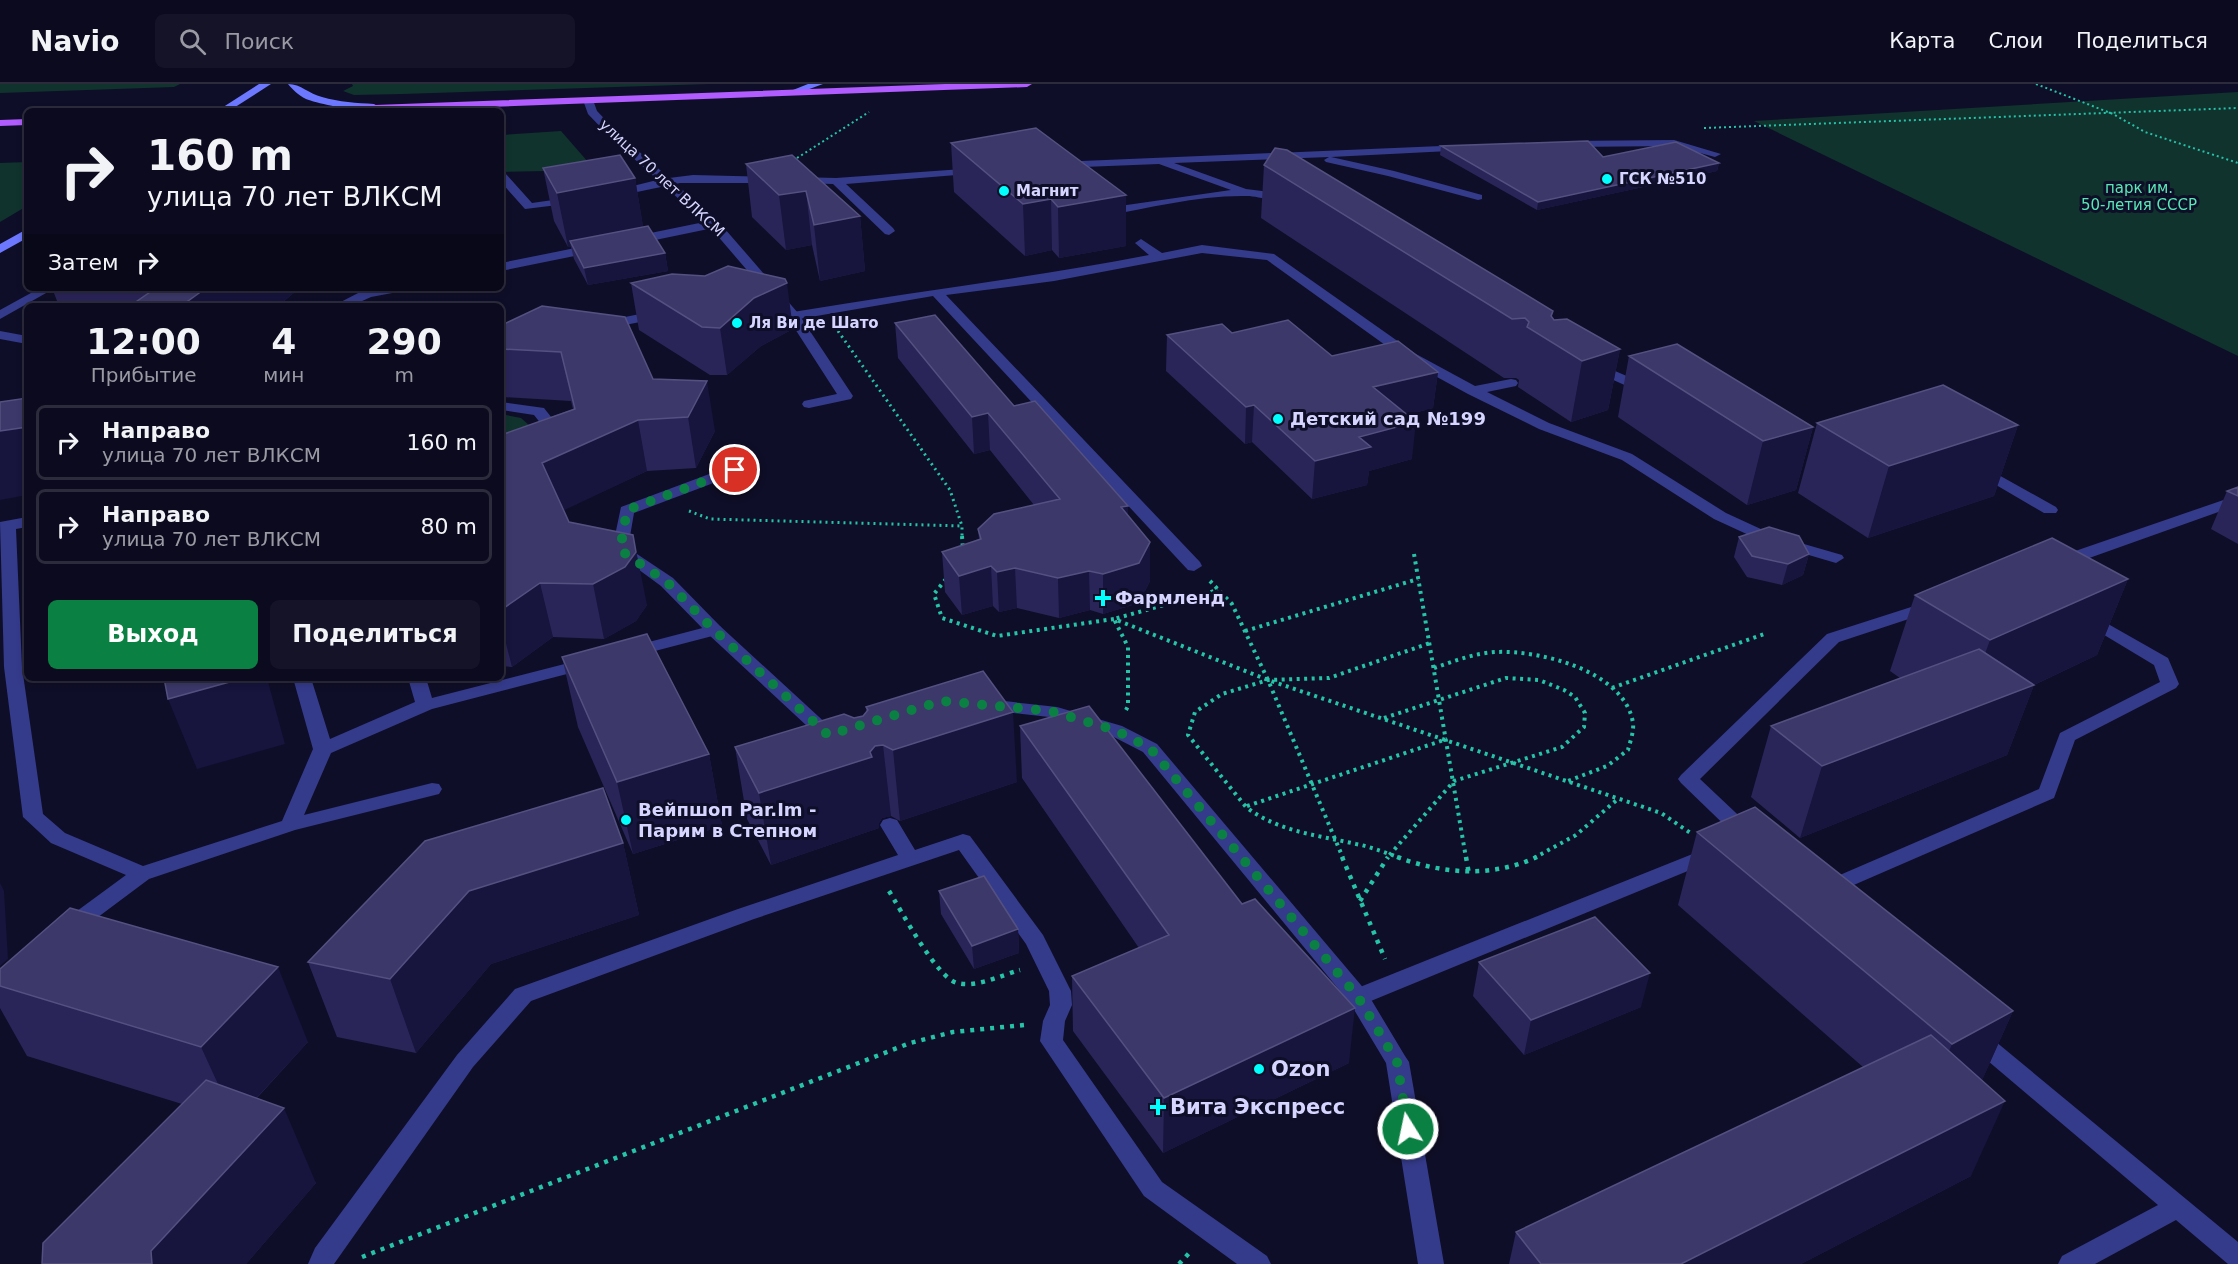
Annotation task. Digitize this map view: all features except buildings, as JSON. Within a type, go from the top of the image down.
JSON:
[{"type":"main road","points":[[227,108],[266,84]]},
{"type":"main road","points":[[293,84],[298,91],[328,102],[374,107]]},
{"type":"main road","points":[[794,92],[818,84]]},
{"type":"main road","points":[[354,108],[1027,84]]},
{"type":"main road","points":[[0,123],[24,122]]},
{"type":"main road","points":[[0,249],[24,235]]},
{"type":"street","name":"улица 70 лет ВЛКСМ","points":[[588,100],[592,112],[607,128],[714,224],[765,292],[793,316],[846,396],[809,404]]},
{"type":"street","points":[[1551,144],[1674,143],[1715,154]]},
{"type":"street","points":[[1043,166],[1480,147]]},
{"type":"street","points":[[1302,154],[1390,173],[1478,197]]},
{"type":"street","points":[[1152,160],[1248,192],[1300,199]]},
{"type":"street","points":[[504,178],[529,207],[634,191],[666,181],[704,178],[836,181],[984,171]]},
{"type":"street","points":[[836,181],[889,231]]},
{"type":"street","points":[[1114,223],[1101,212],[1213,194],[1248,192]]},
{"type":"street","points":[[504,266],[714,224]]},
{"type":"street","points":[[1141,243],[1159,257]]},
{"type":"street","points":[[793,316],[936,292],[1054,277],[1202,249],[1269,257],[1411,357],[1473,391],[1544,426],[1627,457],[1720,516],[1770,539],[1836,558]]},
{"type":"street","points":[[0,315],[44,291]]},
{"type":"street","points":[[347,303],[367,294],[382,291]]},
{"type":"street","points":[[936,292],[1194,566]]},
{"type":"street","points":[[595,328],[677,310]]},
{"type":"street","points":[[0,335],[24,339]]},
{"type":"street","points":[[1584,364],[1654,392]]},
{"type":"street","points":[[1473,391],[1511,383]]},
{"type":"street","points":[[504,406],[539,411],[553,430],[554,444],[545,450]]},
{"type":"street","points":[[740,451],[735,470],[627,510],[620,550],[667,582],[714,630],[828,735],[842,753]]},
{"type":"street","points":[[1968,463],[2050,510]]},
{"type":"street","points":[[2040,569],[2238,500]]},
{"type":"street","points":[[24,523],[4,526],[13,667],[33,817],[58,838],[142,874]]},
{"type":"street","points":[[1358,997],[1738,846],[1688,779],[1833,638],[1953,598]]},
{"type":"street","points":[[1836,909],[1810,886],[2047,793],[2067,737],[2170,684],[2162,662],[2070,607]]},
{"type":"street","points":[[323,749],[425,705],[714,630]]},
{"type":"street","points":[[291,825],[323,749],[303,681]]},
{"type":"street","points":[[418,681],[425,705]]},
{"type":"street","points":[[963,703],[1050,711],[1115,730],[1150,748],[1358,997],[1397,1062],[1431,1264]]},
{"type":"street","points":[[828,735],[851,728]]},
{"type":"street","points":[[52,943],[83,916],[142,874],[291,825],[432,789]]},
{"type":"street","points":[[890,825],[910,858]]},
{"type":"street","points":[[321,1264],[324,1256],[465,1061],[523,995],[963,841],[1035,941],[1060,991],[1061,1005],[1054,1021],[1051,1041],[1153,1189],[1258,1264]]},
{"type":"street","points":[[83,916],[105,923]]},
{"type":"street","points":[[1957,1021],[2000,1060],[2238,1257]]},
{"type":"street","points":[[2071,1264],[2179,1206]]},
{"type":"path","points":[[2036,84],[2113,114],[2145,132],[2238,163]]},
{"type":"path","points":[[763,179],[874,108]]},
{"type":"path","points":[[1674,143],[1700,129],[2238,108]]},
{"type":"path","points":[[824,311],[950,490],[962,526],[963,556]]},
{"type":"path","points":[[656,500],[711,519],[962,526]]},
{"type":"path","points":[[1414,554],[1469,874]]},
{"type":"path","points":[[1194,566],[1232,604],[1245,631],[1268,680],[1394,982]]},
{"type":"path","points":[[952,571],[934,594],[942,618],[997,636],[1114,619],[1218,590]]},
{"type":"path","points":[[1245,631],[1418,579]]},
{"type":"path","points":[[1114,619],[1268,680],[1661,813],[1738,846]]},
{"type":"path","points":[[1114,619],[1128,647],[1128,706],[1115,730]]},
{"type":"path","points":[[1612,688],[1764,634]]},
{"type":"path","points":[[1430,643],[1329,678],[1268,680],[1222,694],[1195,712],[1188,735],[1246,807],[1257,816],[1296,831],[1390,854],[1418,864],[1469,874],[1517,866],[1571,839],[1619,798]]},
{"type":"path","points":[[1434,668],[1465,657],[1497,651],[1532,654],[1568,664],[1598,677],[1612,688],[1626,703],[1633,723],[1628,750],[1607,766],[1568,781]]},
{"type":"path","points":[[1360,901],[1390,854],[1454,781],[1562,747],[1584,727],[1585,713],[1575,697],[1539,681],[1506,678],[1384,718]]},
{"type":"path","points":[[1246,807],[1447,739]]},
{"type":"path","points":[[876,870],[940,971],[954,982],[970,983],[1046,963]]},
{"type":"path","points":[[354,1260],[910,1043],[953,1032],[1054,1021]]},
{"type":"green space","points":[[0,84],[180,84],[174,87],[0,93]]},
{"type":"green space","points":[[352,84],[709,84],[354,95],[343,91],[353,86]]},
{"type":"green space","name":"парк им. 50-летия СССР","points":[[2238,92],[2238,356],[1754,121]]},
{"type":"green space","points":[[561,131],[595,170],[504,172],[504,135]]},
{"type":"green space","points":[[24,162],[24,208],[0,222],[0,163]]},
{"type":"green space","points":[[504,415],[521,418],[530,426],[504,453]]},
{"type":"place","name":"ГСК №510","points":[[1607,179]]},
{"type":"place","name":"Магнит","points":[[1004,191]]},
{"type":"place","name":"Ля Ви де Шато","points":[[737,323]]},
{"type":"place","name":"Детский сад №199","points":[[1278,419]]},
{"type":"place","name":"Фармленд","points":[[1103,598]]},
{"type":"place","name":"Вейпшоп Par.Im - Парим в Степном","points":[[626,820]]},
{"type":"place","name":"Ozon","points":[[1259,1069]]},
{"type":"place","name":"Вита Экспресс","points":[[1158,1107]]},
{"type":"route","points":[[735,470],[627,510],[620,550],[667,582],[714,630],[828,735],[942,701],[1050,711],[1115,730],[1150,748],[1358,997],[1397,1062],[1408,1129]]}]
